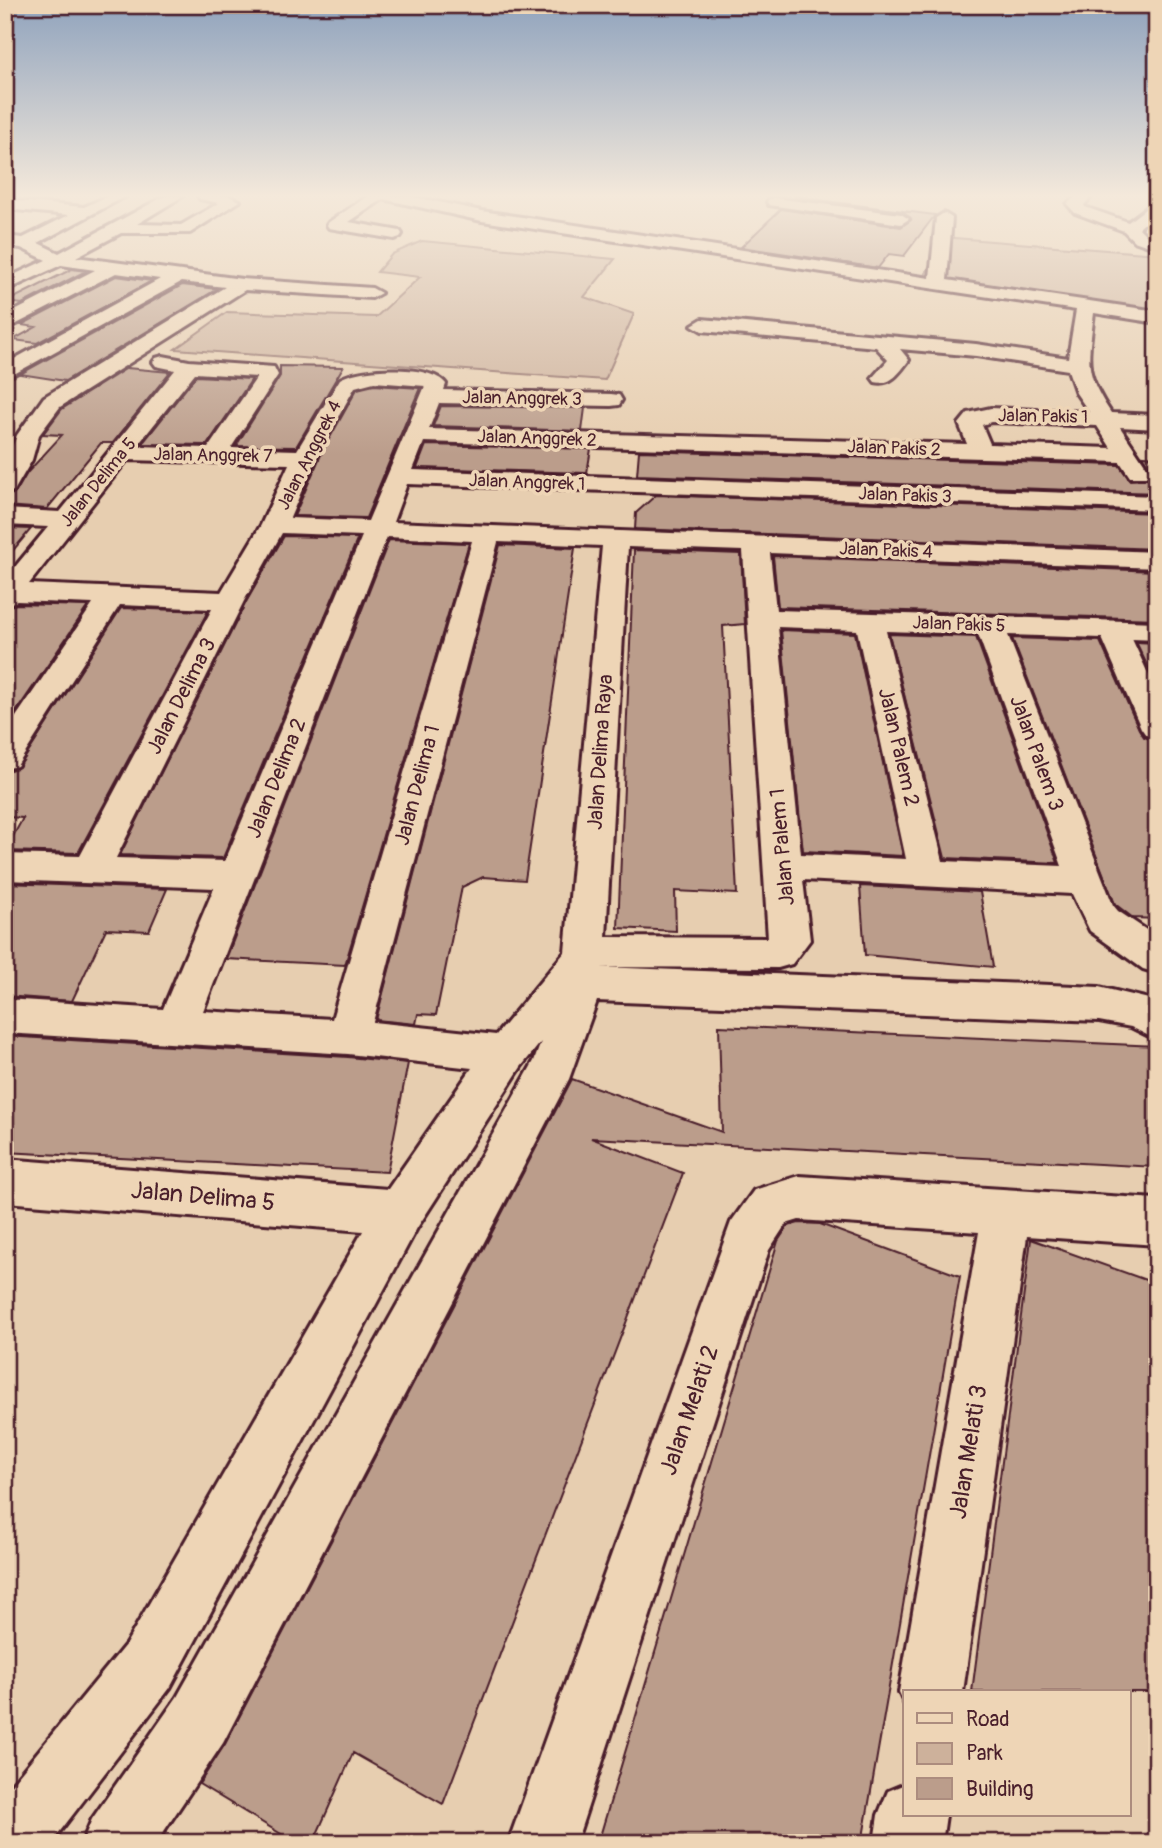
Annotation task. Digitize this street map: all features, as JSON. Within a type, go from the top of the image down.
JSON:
[{"type":"street","points":[[5,324],[86,282]]},
{"type":"street","points":[[5,373],[168,282]]},
{"type":"street","points":[[226,282],[372,293]]},
{"type":"street","points":[[916,282],[1157,317]]},
{"type":"street","points":[[5,486],[35,424],[52,402],[242,284]]},
{"type":"street","points":[[1086,306],[1077,365],[1087,393],[1157,503]]},
{"type":"street","points":[[702,325],[976,350],[1077,365]]},
{"type":"street","points":[[881,340],[898,360],[882,378]]},
{"type":"street","points":[[129,355],[189,367],[267,370],[268,375],[215,455]]},
{"type":"street","name":"Jalan Delima 5","points":[[7,595],[189,367]]},
{"type":"street","name":"Jalan Anggrek 4","points":[[274,525],[304,457],[352,378],[429,380],[436,384],[432,396]]},
{"type":"street","points":[[5,381],[64,393]]},
{"type":"street","points":[[377,529],[432,396]]},
{"type":"street","name":"Jalan Anggrek 3","points":[[432,396],[611,400]]},
{"type":"street","name":"Jalan Pakis 1","points":[[981,451],[971,424],[976,418],[991,415],[1105,418]]},
{"type":"street","points":[[1105,418],[1157,422]]},
{"type":"street","name":"Jalan Anggrek 2","points":[[414,435],[659,442]]},
{"type":"street","points":[[628,521],[654,486],[659,442]]},
{"type":"street","name":"Jalan Pakis 2","points":[[659,442],[1128,455]]},
{"type":"street","name":"Jalan Anggrek 7","points":[[121,453],[304,457]]},
{"type":"street","name":"Jalan Anggrek 1","points":[[399,477],[654,486]]},
{"type":"street","name":"Jalan Pakis 3","points":[[654,486],[1157,503]]},
{"type":"street","points":[[5,517],[68,520]]},
{"type":"street","name":"Jalan Pakis 4","points":[[274,525],[487,533],[628,521],[756,544],[1157,560]]},
{"type":"street","name":"Jalan Delima Raya","points":[[116,1843],[200,1720],[554,1066],[579,970],[628,521]]},
{"type":"street","name":"Jalan Delima 3","points":[[92,869],[230,601],[274,525]]},
{"type":"street","name":"Jalan Delima 2","points":[[176,1027],[377,529]]},
{"type":"street","name":"Jalan Delima 1","points":[[348,1037],[487,533]]},
{"type":"street","name":"Jalan Palem 1","points":[[579,970],[778,953],[790,940],[756,544]]},
{"type":"street","points":[[7,595],[230,601]]},
{"type":"street","points":[[5,758],[112,596]]},
{"type":"street","name":"Jalan Pakis 5","points":[[762,618],[1157,631]]},
{"type":"street","name":"Jalan Palem 2","points":[[869,621],[929,874]]},
{"type":"street","name":"Jalan Palem 3","points":[[990,626],[1084,881],[1104,921],[1157,958]]},
{"type":"street","points":[[1113,629],[1157,728]]},
{"type":"street","points":[[784,866],[1084,881]]},
{"type":"street","points":[[5,867],[237,876]]},
{"type":"street","points":[[8,1843],[148,1666],[400,1212],[506,1054],[579,970],[1099,1004],[1142,1013],[1157,1023]]},
{"type":"street","points":[[5,1016],[348,1037],[506,1054]]},
{"type":"street","name":"Jalan Delima 5","points":[[5,1180],[400,1212]]},
{"type":"street","name":"Jalan Melati 2","points":[[542,1843],[748,1238],[771,1206],[799,1198],[1157,1222]]},
{"type":"street","name":"Jalan Melati 3","points":[[931,1690],[1006,1212]]},
{"type":"street","points":[[908,1843],[912,1816]]},
{"type":"green space","points":[[414,282],[596,282],[584,297],[634,314],[605,380],[175,349],[227,312],[376,317]]},
{"type":"green space","points":[[939,282],[1157,282],[1157,312]]},
{"type":"building","points":[[46,282],[64,282],[22,304],[6,302]]},
{"type":"building","points":[[104,282],[150,282],[37,343],[13,340],[36,327],[21,325]]},
{"type":"building","points":[[182,285],[217,289],[65,381],[20,374]]},
{"type":"building","points":[[280,366],[343,367],[296,447],[236,446],[280,376]]},
{"type":"building","points":[[127,368],[170,372],[113,443],[101,443],[47,509],[5,506],[5,498],[16,492],[27,473],[62,435],[43,434],[62,409]]},
{"type":"building","points":[[196,376],[252,379],[207,445],[142,444]]},
{"type":"building","points":[[374,385],[420,388],[366,518],[294,516],[323,450],[357,389]]},
{"type":"building","points":[[441,406],[585,408],[582,431],[433,426]]},
{"type":"building","points":[[426,445],[591,449],[587,473],[417,468]]},
{"type":"building","points":[[639,451],[1119,465],[1130,480],[1148,479],[1153,472],[1143,456],[1157,457],[1157,493],[637,475]]},
{"type":"building","points":[[656,495],[1157,513],[1157,549],[635,529],[636,513]]},
{"type":"building","points":[[5,528],[31,529],[5,560]]},
{"type":"building","points":[[284,536],[358,538],[223,858],[120,855],[246,602]]},
{"type":"building","points":[[389,540],[469,543],[345,965],[226,959]]},
{"type":"building","points":[[500,545],[575,548],[525,880],[483,877],[462,887],[436,1015],[418,1014],[416,1024],[376,1020]]},
{"type":"building","points":[[634,550],[741,554],[745,624],[723,626],[737,894],[675,891],[676,931],[618,928]]},
{"type":"building","points":[[773,556],[1157,571],[1157,619],[778,607]]},
{"type":"building","points":[[17,604],[88,606],[5,728],[5,607]]},
{"type":"building","points":[[121,608],[208,611],[78,853],[5,851],[23,818],[5,817],[5,771],[19,767]]},
{"type":"building","points":[[781,630],[855,633],[903,856],[803,851]]},
{"type":"building","points":[[889,634],[976,637],[1058,863],[945,858]]},
{"type":"building","points":[[1012,638],[1100,641],[1139,729],[1144,737],[1150,739],[1157,759],[1157,919],[1133,918],[1115,904]]},
{"type":"building","points":[[1136,642],[1157,643],[1157,686]]},
{"type":"building","points":[[5,883],[167,889],[149,931],[106,929],[72,1001],[5,996]]},
{"type":"building","points":[[860,886],[980,892],[993,967],[865,955]]},
{"type":"building","points":[[719,1026],[1157,1046],[1157,1167],[591,1138],[683,1173],[443,1804],[353,1753],[313,1843],[296,1843],[199,1784],[225,1744],[572,1079],[722,1132]]},
{"type":"building","points":[[5,1036],[408,1063],[387,1172],[5,1152]]},
{"type":"building","points":[[799,1223],[820,1224],[960,1276],[862,1843],[598,1843],[778,1241],[788,1226]]},
{"type":"building","points":[[1031,1239],[1157,1284],[1157,1692],[972,1690]]}]
